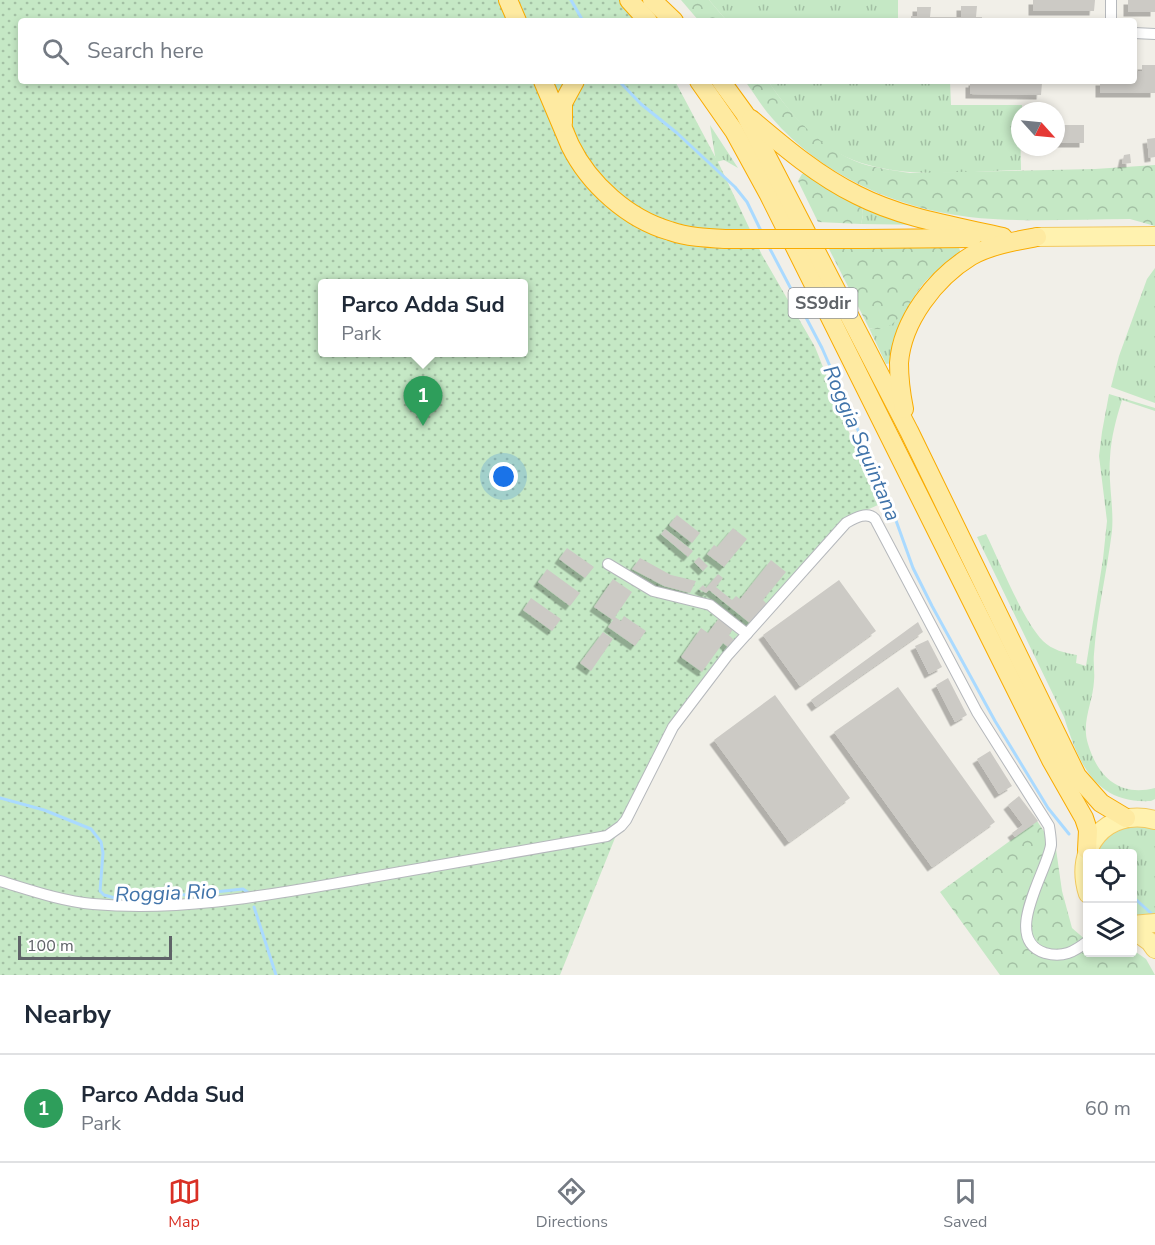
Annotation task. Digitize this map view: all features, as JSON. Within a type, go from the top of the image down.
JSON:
[{"type":"highway","points":[[508,0],[516,18]]},
{"type":"highway","points":[[629,0],[645,18]]},
{"type":"highway","points":[[652,0],[671,18]]},
{"type":"highway","points":[[544,84],[571,147],[599,186],[620,205],[645,222],[670,232],[725,239],[1037,237]]},
{"type":"highway","points":[[564,128],[563,103],[572,84]]},
{"type":"highway","name":"SS9dir","points":[[701,84],[734,131],[770,195],[1051,760],[1084,818],[1088,830],[1087,849]]},
{"type":"highway","name":"SS9dir","points":[[723,84],[746,114],[909,431],[1077,776],[1101,803],[1126,818]]},
{"type":"highway","points":[[746,114],[816,171],[855,195],[892,210],[1004,237]]},
{"type":"highway","points":[[909,431],[900,388],[899,362],[906,332],[921,305],[941,280],[971,256],[1006,242],[1037,237]]},
{"type":"main road","points":[[1037,237],[1152,236]]},
{"type":"main road","points":[[1088,849],[1097,834],[1109,825],[1126,818],[1139,817],[1155,820]]},
{"type":"main road","points":[[1137,926],[1155,923]]},
{"type":"main road","points":[[1137,931],[1155,948]]},
{"type":"street","points":[[1111,0],[1111,18]]},
{"type":"street","points":[[1137,33],[1155,34]]},
{"type":"street","points":[[0,881],[69,901],[92,904],[193,905],[240,900],[607,836],[626,820],[672,727],[727,656],[846,523],[864,515],[873,517],[977,712],[1049,826],[1051,836],[1048,854],[1025,923],[1028,935],[1034,946],[1043,952],[1055,955],[1066,955],[1083,944]]},
{"type":"street","points":[[608,564],[653,591],[711,605],[747,634]]},
{"type":"green space","points":[[0,0],[631,0],[641,18],[18,18],[18,84],[677,84],[719,164],[762,255],[815,347],[878,505],[846,519],[724,654],[667,726],[623,818],[560,975],[0,975]]},
{"type":"green space","points":[[681,0],[709,0],[724,18],[696,18]]},
{"type":"green space","points":[[709,0],[898,0],[898,18],[724,18]]},
{"type":"green space","points":[[747,84],[770,84],[806,128],[841,154],[875,167],[910,173],[1095,169],[1155,165],[1155,226],[1130,219],[988,219],[914,206],[862,186],[837,172],[792,138],[761,105]]},
{"type":"green space","points":[[770,84],[950,84],[951,105],[1011,105],[1011,156],[1021,156],[1021,170],[938,173],[882,168],[856,161],[831,149],[798,120]]},
{"type":"green space","points":[[710,125],[738,168],[724,160],[716,162]]},
{"type":"green space","points":[[809,171],[862,205],[861,224],[818,222],[798,181],[802,174]]},
{"type":"green space","points":[[862,205],[930,225],[861,224]]},
{"type":"green space","points":[[953,244],[959,248],[961,253],[924,283],[895,322],[879,329],[869,328],[828,247]]},
{"type":"green space","points":[[1155,268],[1155,403],[1111,387],[1119,356],[1147,279]]},
{"type":"green space","points":[[913,296],[898,332],[892,363],[886,364],[869,328],[883,328],[889,325],[900,315]]},
{"type":"green space","points":[[1109,394],[1155,408],[1155,411],[1122,400],[1114,429],[1110,467],[1112,531],[1097,623],[1094,681],[1086,736],[1092,756],[1104,775],[1121,787],[1131,790],[1155,788],[1155,799],[1151,801],[1116,796],[1092,778],[1083,765],[1064,717],[977,537],[986,534],[1019,605],[1043,641],[1055,649],[1077,655],[1076,663],[1086,666],[1107,521],[1099,456]]},
{"type":"green space","points":[[1037,821],[1056,849],[1062,891],[1072,928],[1083,938],[1083,957],[1137,957],[1137,953],[1146,959],[1155,975],[1000,975],[940,892]]},
{"type":"green space","points":[[1117,824],[1155,824],[1155,920],[1137,923],[1137,849],[1094,849]]},
{"type":"building","points":[[1033,0],[1095,0],[1094,11],[1033,11]]},
{"type":"building","points":[[1128,0],[1155,0],[1155,12],[1128,12]]},
{"type":"building","points":[[961,6],[977,6],[976,17],[982,18],[911,18],[911,16],[917,16],[917,7],[931,7],[930,17],[961,17]]},
{"type":"building","points":[[1142,65],[1155,65],[1155,93],[1100,93],[1100,84],[1137,84],[1137,71],[1142,71]]},
{"type":"building","points":[[970,84],[1042,84],[1041,95],[970,94]]},
{"type":"building","points":[[1065,125],[1084,125],[1084,143],[1065,143]]},
{"type":"building","points":[[1155,138],[1155,157],[1149,158],[1147,139]]},
{"type":"building","points":[[1130,154],[1131,163],[1122,164],[1124,155]]},
{"type":"building","points":[[677,515],[700,533],[692,543],[669,525]]},
{"type":"building","points":[[733,528],[747,539],[724,567],[707,554],[714,545],[717,547]]},
{"type":"building","points":[[665,529],[693,551],[688,557],[661,534]]},
{"type":"building","points":[[567,548],[594,567],[585,578],[559,559]]},
{"type":"building","points":[[699,557],[708,566],[703,571],[694,562]]},
{"type":"building","points":[[640,558],[671,575],[696,581],[690,593],[664,586],[632,569]]},
{"type":"building","points":[[771,560],[786,572],[763,600],[767,604],[751,624],[709,590],[706,593],[699,589],[703,585],[706,588],[718,574],[723,578],[716,587],[732,600],[736,596],[740,599]]},
{"type":"building","points":[[547,569],[580,593],[570,606],[538,582]]},
{"type":"building","points":[[613,579],[632,592],[615,617],[621,621],[624,616],[646,631],[635,646],[608,627],[613,620],[594,607]]},
{"type":"building","points":[[839,580],[876,631],[800,686],[763,635]]},
{"type":"building","points":[[531,598],[561,619],[552,631],[523,610]]},
{"type":"building","points":[[719,618],[734,628],[729,635],[734,640],[728,647],[723,643],[702,672],[681,657],[701,628],[708,633]]},
{"type":"building","points":[[918,622],[923,632],[816,707],[811,700]]},
{"type":"building","points":[[603,632],[613,639],[591,671],[580,663]]},
{"type":"building","points":[[928,640],[942,667],[929,674],[915,646]]},
{"type":"building","points":[[948,678],[967,715],[955,722],[936,685]]},
{"type":"building","points":[[898,687],[995,822],[932,867],[834,732]]},
{"type":"building","points":[[775,695],[850,798],[789,842],[714,740]]},
{"type":"building","points":[[990,751],[1012,786],[999,794],[977,759]]},
{"type":"building","points":[[1019,796],[1038,821],[1015,837],[1012,833],[1023,825],[1008,805]]},
{"type":"waterway","name":"Roggia Squintana","points":[[571,0],[581,18]]},
{"type":"waterway","name":"Roggia Squintana","points":[[622,84],[641,104],[677,133],[735,187],[747,202],[762,233]]},
{"type":"waterway","name":"Roggia Squintana","points":[[769,247],[822,348],[889,501],[913,568],[932,606],[995,721],[1048,808],[1069,834]]},
{"type":"waterway","name":"Roggia Rio","points":[[0,798],[44,810],[91,829],[101,842],[103,853],[100,891],[104,895],[115,898],[150,892],[186,895],[243,889],[249,893]]},
{"type":"waterway","name":"Roggia Squintana","points":[[1137,901],[1153,915]]},
{"type":"waterway","name":"Roggia Rio","points":[[254,907],[276,975]]},
{"type":"place","name":"Parco Adda Sud","points":[[423,426]]}]
